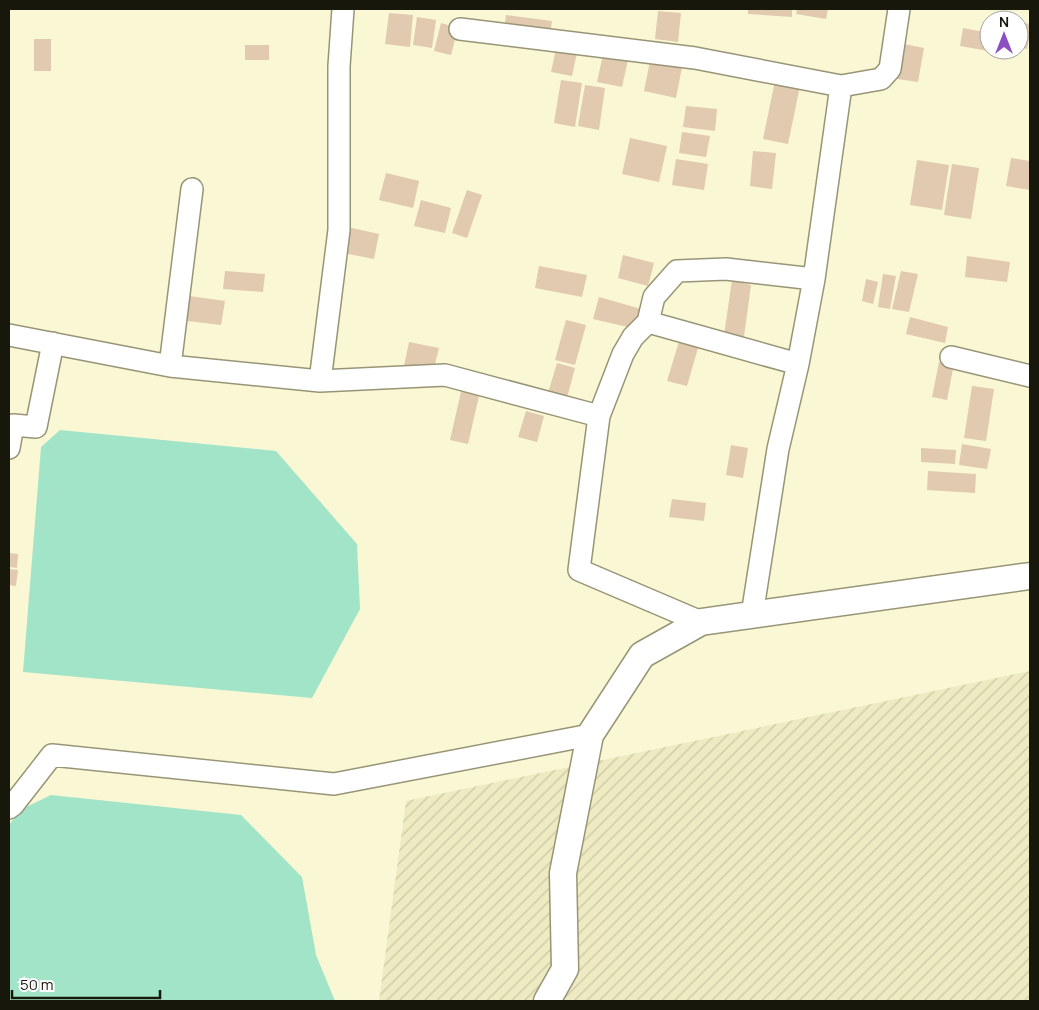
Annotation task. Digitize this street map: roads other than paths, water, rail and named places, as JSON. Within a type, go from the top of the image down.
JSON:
[{"type":"street","points":[[320,381],[339,230],[339,66],[343,9]]},
{"type":"street","points":[[460,28],[695,58],[842,86],[881,79],[890,69],[900,9]]},
{"type":"street","points":[[752,615],[778,449],[798,364],[814,279],[842,86]]},
{"type":"street","points":[[170,366],[192,189]]},
{"type":"street","points":[[701,622],[579,570],[598,416],[623,354],[633,337],[648,322],[654,297],[677,271],[726,269],[814,279]]},
{"type":"street","points":[[648,322],[798,364]]},
{"type":"street","points":[[9,335],[170,366],[320,381],[445,375],[598,416]]},
{"type":"street","points":[[9,448],[13,426],[36,427],[52,343]]},
{"type":"street","points":[[951,357],[1030,376]]},
{"type":"street","points":[[547,1001],[565,969],[563,873],[590,735],[642,655],[701,622],[1030,576]]},
{"type":"street","points":[[9,808],[52,755],[334,784],[590,735]]}]
